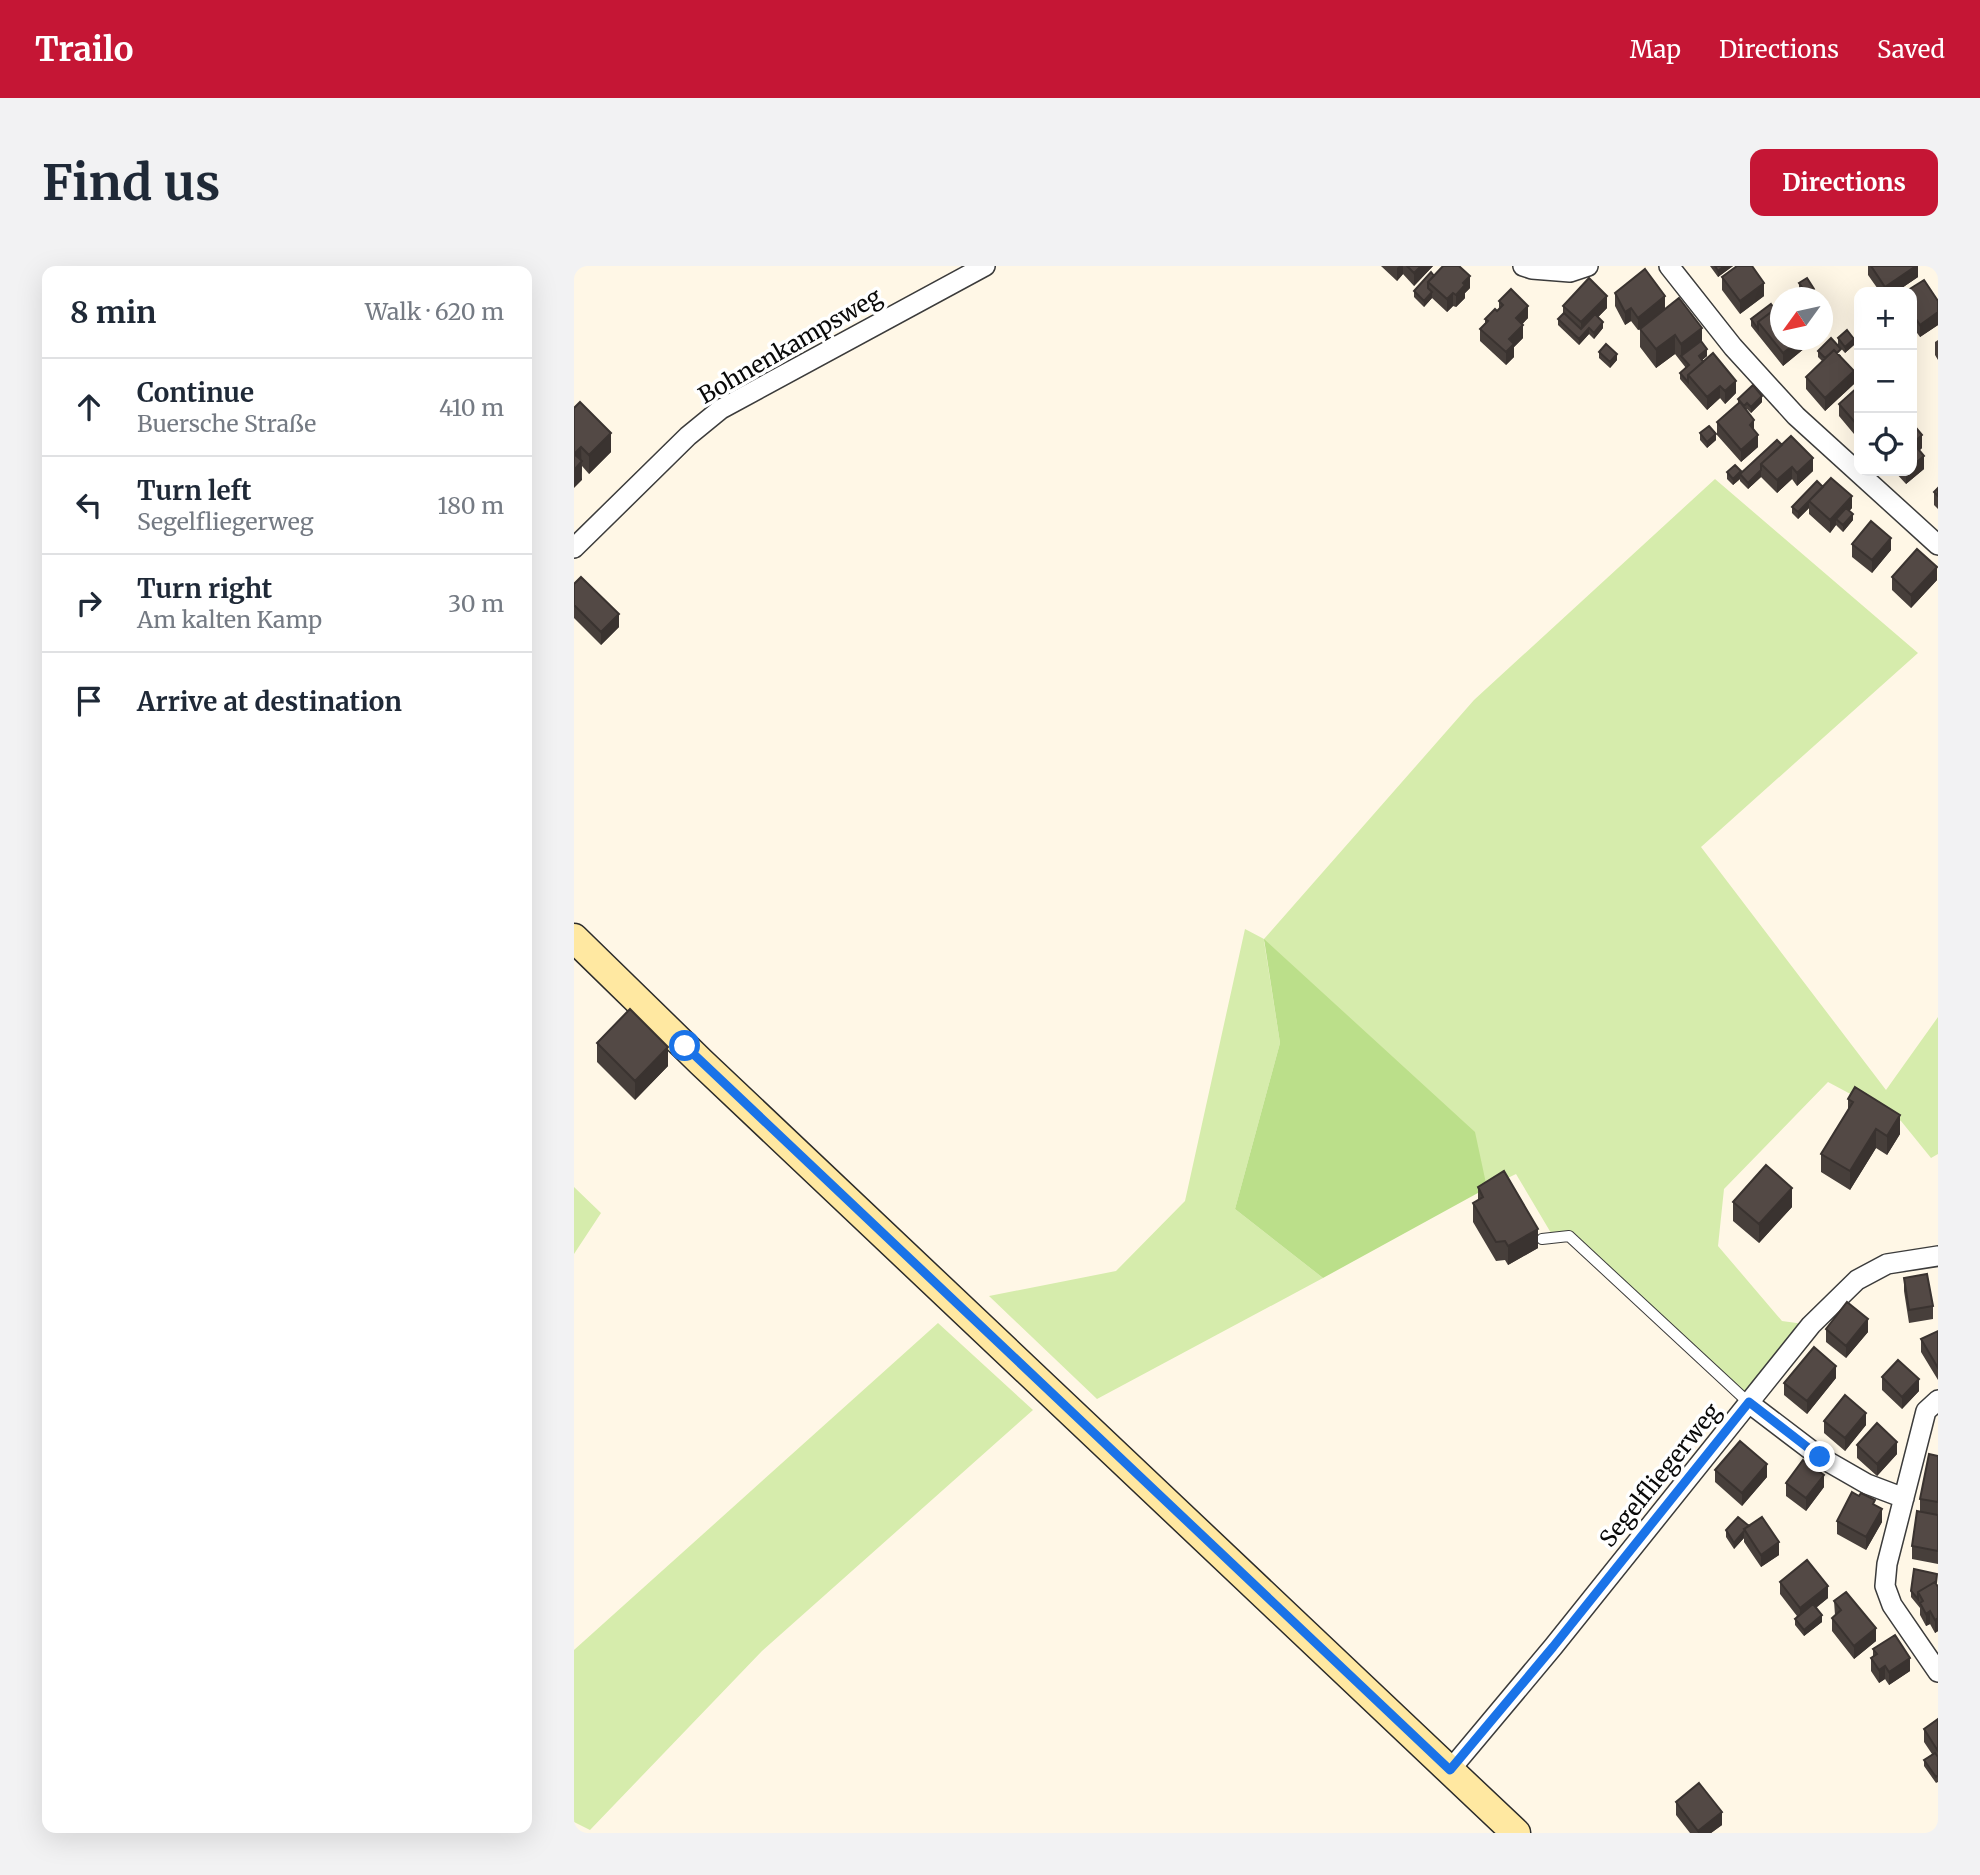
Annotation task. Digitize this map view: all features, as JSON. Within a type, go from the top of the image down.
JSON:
[{"type":"main road","points":[[574,938],[701,1062],[1516,1833]]},
{"type":"street","name":"Bohnenkampsweg","points":[[574,548],[688,436],[721,409],[985,266]]},
{"type":"street","points":[[1523,266],[1570,272],[1588,266]]},
{"type":"street","points":[[1668,266],[1733,347],[1796,416],[1938,545]]},
{"type":"street","name":"Segelfliegerweg","points":[[1450,1770],[1553,1647],[1811,1325],[1857,1280],[1886,1264],[1938,1256]]},
{"type":"street","points":[[1938,1399],[1926,1411],[1887,1564],[1885,1586],[1892,1605],[1938,1672]]},
{"type":"street","points":[[1749,1402],[1820,1457],[1867,1484],[1904,1498]]},
{"type":"lane","points":[[1542,1239],[1569,1236],[1749,1402]]},
{"type":"green space","points":[[1715,479],[1918,653],[1701,847],[1886,1090],[1938,1017],[1938,1154],[1931,1158],[1901,1121],[1828,1082],[1724,1189],[1718,1246],[1782,1321],[1811,1325],[1749,1403],[1569,1236],[1554,1238],[1516,1174],[1487,1188],[1264,941],[1280,1043],[1235,1209],[1323,1278],[1097,1399],[989,1296],[1116,1271],[1185,1201],[1245,929],[1264,939],[1474,700]]},
{"type":"green space","points":[[1264,939],[1475,1132],[1487,1188],[1323,1278],[1235,1209],[1280,1043]]},
{"type":"green space","points":[[574,1187],[601,1213],[574,1254]]},
{"type":"green space","points":[[938,1323],[1033,1410],[762,1651],[590,1830],[574,1822],[574,1650]]},
{"type":"building","points":[[1407,266],[1421,266],[1414,273]]},
{"type":"building","points":[[1443,266],[1459,266],[1470,276],[1456,295],[1453,293],[1447,299],[1428,282]]},
{"type":"building","points":[[1737,266],[1752,266],[1764,283],[1740,301],[1722,277]]},
{"type":"building","points":[[1871,266],[1916,266],[1885,287]]},
{"type":"building","points":[[1645,269],[1665,296],[1638,318],[1631,308],[1625,312],[1615,293]]},
{"type":"building","points":[[1431,272],[1434,276],[1428,282],[1428,288],[1432,292],[1424,301],[1414,291]]},
{"type":"building","points":[[1589,278],[1607,296],[1581,322],[1563,306]]},
{"type":"building","points":[[1807,278],[1813,287],[1802,287],[1799,283]]},
{"type":"building","points":[[1924,280],[1938,301],[1938,312],[1920,325],[1917,320],[1917,287],[1913,287]]},
{"type":"building","points":[[1511,289],[1528,306],[1516,318],[1523,325],[1509,339],[1514,344],[1506,352],[1480,329],[1488,321],[1485,319],[1503,305],[1499,301]]},
{"type":"building","points":[[1679,298],[1702,328],[1681,344],[1675,335],[1656,349],[1640,329]]},
{"type":"building","points":[[1770,305],[1770,313],[1758,322],[1758,329],[1751,319]]},
{"type":"building","points":[[1564,313],[1581,329],[1595,314],[1603,322],[1594,333],[1589,328],[1579,339],[1558,319]]},
{"type":"building","points":[[1770,313],[1770,337],[1758,322]]},
{"type":"building","points":[[1847,330],[1854,339],[1845,347],[1838,338]]},
{"type":"building","points":[[1833,340],[1841,349],[1837,353],[1834,350],[1825,358],[1818,351],[1833,350]]},
{"type":"building","points":[[1701,341],[1707,349],[1699,356],[1703,362],[1688,375],[1688,382],[1680,373],[1689,365],[1681,356]]},
{"type":"building","points":[[1606,344],[1617,354],[1610,362],[1599,352]]},
{"type":"building","points":[[1834,350],[1854,371],[1825,398],[1806,377]]},
{"type":"building","points":[[1713,353],[1736,381],[1725,391],[1720,386],[1707,397],[1688,375]]},
{"type":"building","points":[[1753,385],[1762,396],[1751,407],[1747,403],[1744,406],[1738,399]]},
{"type":"building","points":[[1854,390],[1854,421],[1839,404]]},
{"type":"building","points":[[580,402],[611,433],[589,455],[581,447],[574,454],[574,408]]},
{"type":"building","points":[[1740,402],[1754,420],[1750,425],[1758,435],[1741,450],[1717,422]]},
{"type":"building","points":[[1709,426],[1716,434],[1707,442],[1700,433]]},
{"type":"building","points":[[1791,436],[1813,458],[1797,473],[1792,467],[1777,480],[1761,464]]},
{"type":"building","points":[[1777,440],[1782,445],[1761,464],[1761,470],[1748,483],[1740,474]]},
{"type":"building","points":[[1917,448],[1924,456],[1917,462]]},
{"type":"building","points":[[574,454],[582,461],[574,470]]},
{"type":"building","points":[[1735,465],[1741,471],[1733,479],[1727,472]]},
{"type":"building","points":[[1831,478],[1852,496],[1830,520],[1809,501]]},
{"type":"building","points":[[1817,481],[1823,487],[1798,512],[1792,507]]},
{"type":"building","points":[[1846,508],[1853,514],[1843,525],[1836,519]]},
{"type":"building","points":[[1871,521],[1891,538],[1872,560],[1852,544]]},
{"type":"building","points":[[1917,549],[1937,567],[1911,595],[1892,577]]},
{"type":"building","points":[[581,577],[619,614],[601,632],[574,605],[574,584]]},
{"type":"building","points":[[630,1009],[668,1047],[635,1081],[597,1043]]},
{"type":"building","points":[[1855,1087],[1900,1115],[1887,1136],[1876,1129],[1850,1171],[1821,1154],[1853,1102],[1848,1099]]},
{"type":"building","points":[[1766,1165],[1792,1188],[1759,1224],[1733,1202]]},
{"type":"building","points":[[1504,1171],[1538,1229],[1508,1246],[1505,1241],[1496,1242],[1473,1203],[1483,1197],[1478,1187]]},
{"type":"building","points":[[1927,1274],[1933,1306],[1909,1310],[1904,1278]]},
{"type":"building","points":[[1847,1302],[1868,1319],[1846,1346],[1826,1329]]},
{"type":"building","points":[[1938,1331],[1938,1368],[1921,1339]]},
{"type":"building","points":[[1814,1347],[1836,1366],[1807,1401],[1784,1383]]},
{"type":"building","points":[[1898,1360],[1919,1379],[1902,1397],[1882,1377]]},
{"type":"building","points":[[1845,1395],[1866,1413],[1845,1438],[1824,1421]]},
{"type":"building","points":[[1877,1423],[1897,1442],[1877,1464],[1857,1445]]},
{"type":"building","points":[[1740,1441],[1767,1464],[1742,1493],[1715,1470]]},
{"type":"building","points":[[1929,1454],[1938,1456],[1938,1502],[1920,1499]]},
{"type":"building","points":[[1803,1460],[1824,1475],[1806,1498],[1786,1483]]},
{"type":"building","points":[[1852,1492],[1875,1500],[1873,1504],[1882,1509],[1866,1537],[1837,1521]]},
{"type":"building","points":[[1917,1511],[1938,1515],[1938,1551],[1912,1546]]},
{"type":"building","points":[[1738,1517],[1749,1526],[1734,1543],[1726,1530]]},
{"type":"building","points":[[1762,1517],[1779,1542],[1761,1555],[1744,1529]]},
{"type":"building","points":[[1807,1560],[1828,1586],[1800,1608],[1780,1582]]},
{"type":"building","points":[[1914,1569],[1937,1574],[1936,1583],[1918,1592],[1918,1599],[1911,1591]]},
{"type":"building","points":[[1935,1582],[1938,1587],[1938,1618],[1935,1620],[1930,1611],[1926,1614],[1918,1592]]},
{"type":"building","points":[[1846,1592],[1876,1628],[1854,1646],[1832,1618],[1841,1610],[1834,1601]]},
{"type":"building","points":[[1813,1604],[1822,1615],[1804,1630],[1795,1619]]},
{"type":"building","points":[[1895,1635],[1910,1658],[1889,1672],[1885,1666],[1879,1670],[1871,1658],[1877,1654],[1873,1649]]},
{"type":"building","points":[[1938,1719],[1938,1751],[1924,1729]]},
{"type":"building","points":[[1935,1753],[1938,1757],[1936,1777],[1924,1760]]},
{"type":"building","points":[[1699,1783],[1722,1812],[1698,1831],[1676,1802]]},
{"type":"route","points":[[685,1046],[1450,1770],[1553,1647],[1749,1402],[1820,1457]]}]
